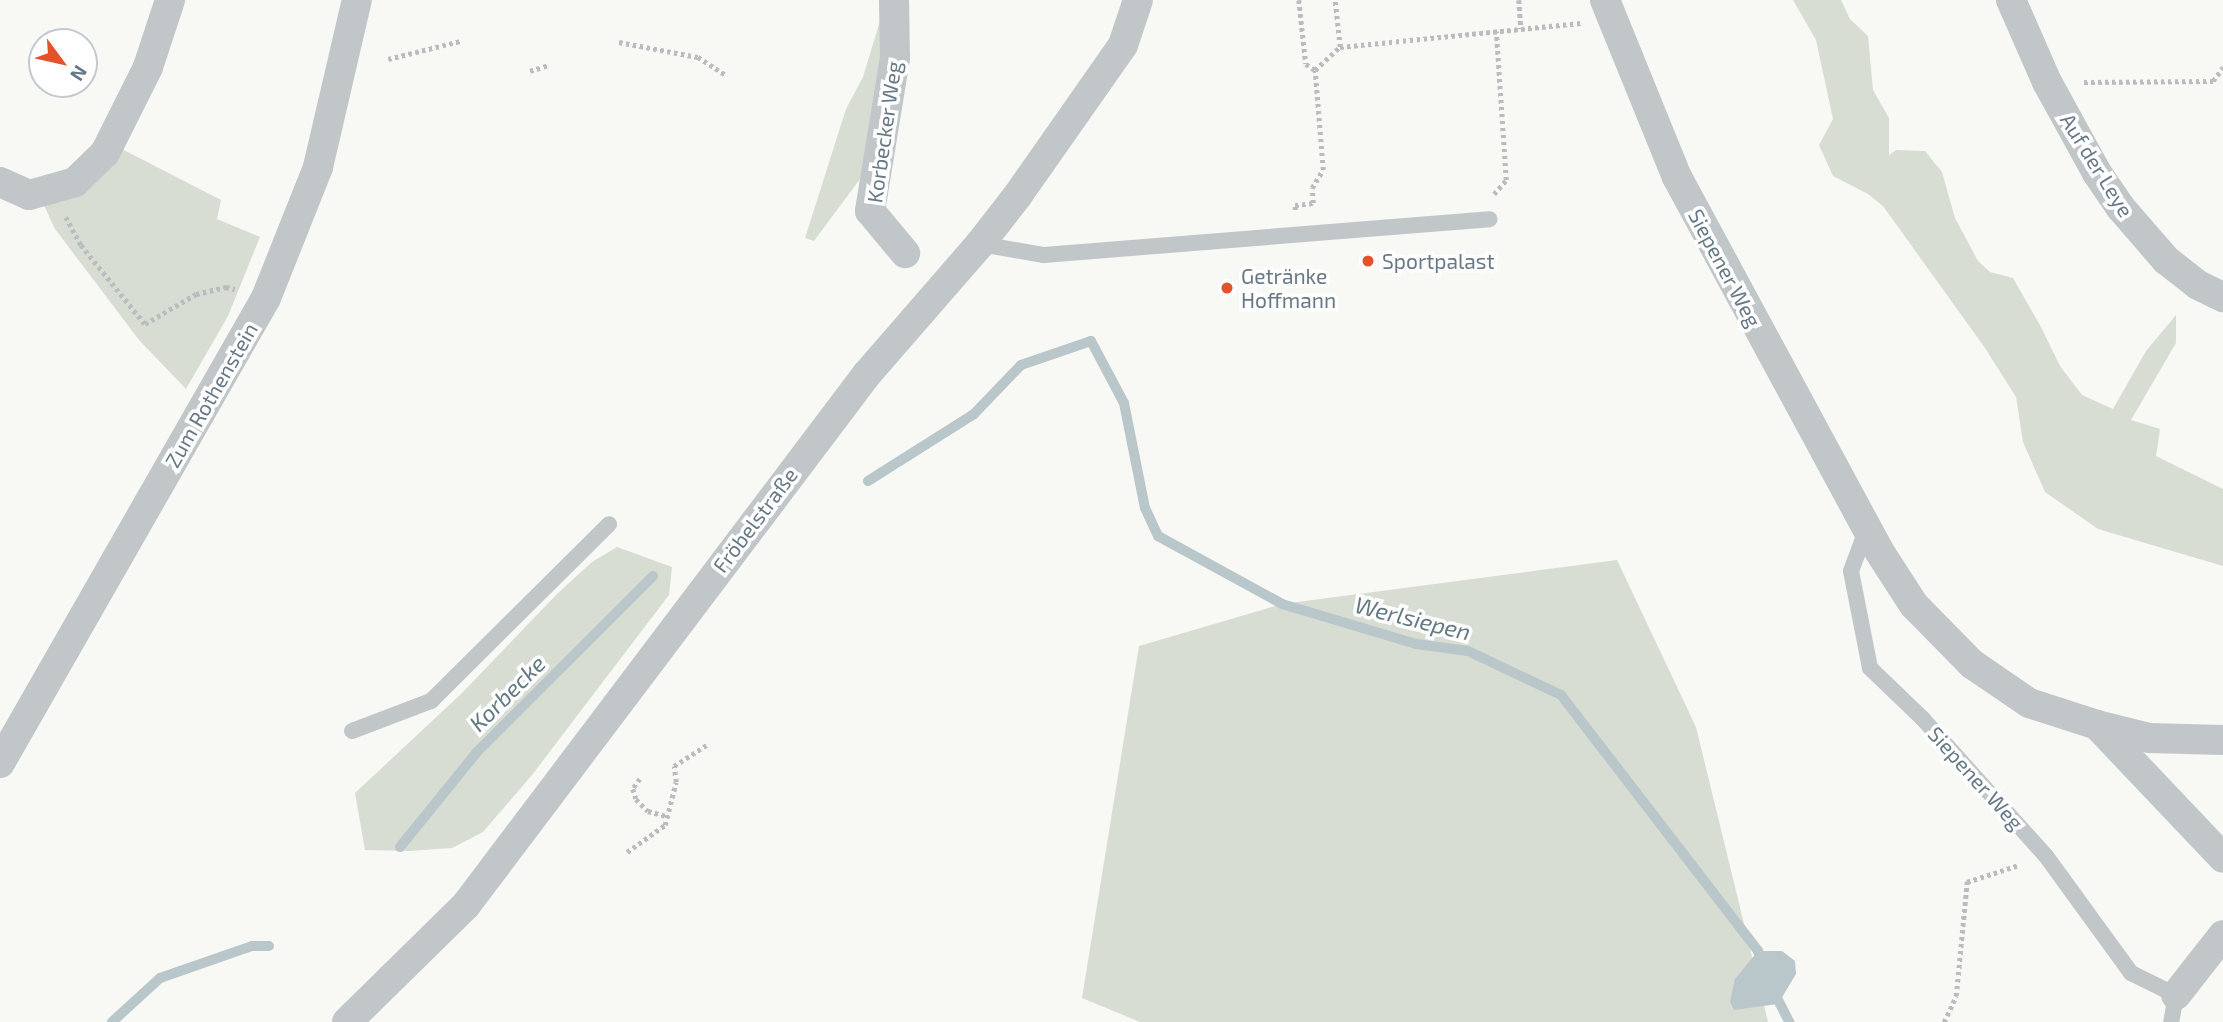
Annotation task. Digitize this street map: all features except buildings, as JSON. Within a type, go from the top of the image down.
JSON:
[{"type":"street","points":[[0,182],[29,195],[51,189],[75,182],[105,153],[148,67],[170,0]]},
{"type":"street","name":"Zum Rothenstein","points":[[0,763],[266,298],[318,167],[357,0]]},
{"type":"street","name":"Korbecker Weg","points":[[894,0],[895,58],[870,211],[905,253]]},
{"type":"street","name":"Fröbelstraße","points":[[347,1022],[466,905],[867,374],[980,244],[1124,45],[1138,0]]},
{"type":"street","name":"Siepener Weg","points":[[1605,0],[1676,177],[1867,527],[1913,605],[1972,664],[2029,703],[2149,738],[2223,740]]},
{"type":"street","name":"Auf der Leye","points":[[2011,0],[2047,82],[2097,173],[2121,208],[2166,260],[2198,285],[2223,297]]},
{"type":"street","name":"Siepener Weg","points":[[2097,725],[2223,858]]},
{"type":"street","name":"Siepener Weg","points":[[2173,1009],[2223,935]]},
{"type":"street","points":[[379,992],[382,1022]]},
{"type":"lane","points":[[980,244],[1044,255],[1490,219]]},
{"type":"lane","points":[[352,731],[431,701],[609,524]]},
{"type":"lane","name":"Siepener Weg","points":[[1867,527],[1852,570],[1870,668],[1923,719],[2046,856],[2131,973],[2173,1009]]},
{"type":"path","points":[[1299,0],[1306,64],[1315,70]]},
{"type":"path","points":[[1335,0],[1340,47]]},
{"type":"path","points":[[1518,0],[1521,29]]},
{"type":"path","points":[[1315,70],[1340,47],[1573,23]]},
{"type":"path","points":[[1490,219],[1495,192],[1506,180],[1496,31]]},
{"type":"path","points":[[388,59],[460,41]]},
{"type":"path","points":[[619,42],[698,57],[727,76]]},
{"type":"path","points":[[530,71],[549,65]]},
{"type":"path","points":[[2047,82],[2213,81],[2223,67]]},
{"type":"path","points":[[1312,188],[1323,170],[1315,70]]},
{"type":"path","points":[[51,189],[81,245],[145,324],[196,294],[226,287],[266,298]]},
{"type":"path","points":[[627,852],[665,825],[665,816],[676,782],[674,766],[708,744]]},
{"type":"path","points":[[640,779],[633,789],[636,799],[648,811],[665,816]]},
{"type":"path","points":[[1944,1022],[1956,996],[1967,882],[2046,856]]},
{"type":"shaded area","points":[[1793,0],[1841,0],[1850,19],[1868,36],[1873,90],[1889,118],[1889,155],[1896,150],[1925,151],[1942,172],[1955,218],[1978,261],[1990,272],[2013,278],[2060,366],[2082,395],[2113,409],[2146,351],[2176,315],[2176,343],[2131,420],[2160,429],[2156,456],[2223,489],[2223,566],[2098,529],[2045,492],[2023,442],[2016,397],[1985,348],[1883,206],[1868,194],[1833,176],[1819,145],[1833,119],[1816,40]]},
{"type":"shaded area","points":[[883,11],[879,92],[866,171],[814,241],[805,238],[846,109],[863,77]]},
{"type":"shaded area","points":[[116,146],[221,200],[217,219],[260,237],[228,316],[186,389],[139,340],[55,229],[41,199]]},
{"type":"shaded area","points":[[617,547],[672,567],[669,595],[532,775],[483,832],[452,848],[365,850],[355,793],[461,694],[557,594],[592,562]]},
{"type":"shaded area","points":[[1617,560],[1696,727],[1768,1022],[1140,1022],[1082,998],[1139,646],[1282,604]]},
{"type":"shaded area","points":[[1758,951],[1782,951],[1795,961],[1796,974],[1778,1004],[1734,1010],[1730,1002],[1735,979]]},
{"type":"waterway","name":"Werlsiepen","points":[[868,481],[974,414],[1021,365],[1091,341],[1124,403],[1145,508],[1158,536],[1282,604],[1416,644],[1468,651],[1561,695],[1758,951],[1762,962]]},
{"type":"waterway","name":"Korbecke","points":[[400,847],[477,752],[653,576]]},
{"type":"waterway","name":"Korbecke","points":[[112,1022],[160,978],[252,946],[269,946]]},
{"type":"waterway","name":"Werlsiepen","points":[[1773,990],[1789,1022]]},
{"type":"place","name":"Sportpalast","points":[[1368,261]]},
{"type":"place","name":"Getränke Hoffmann","points":[[1227,288]]}]
